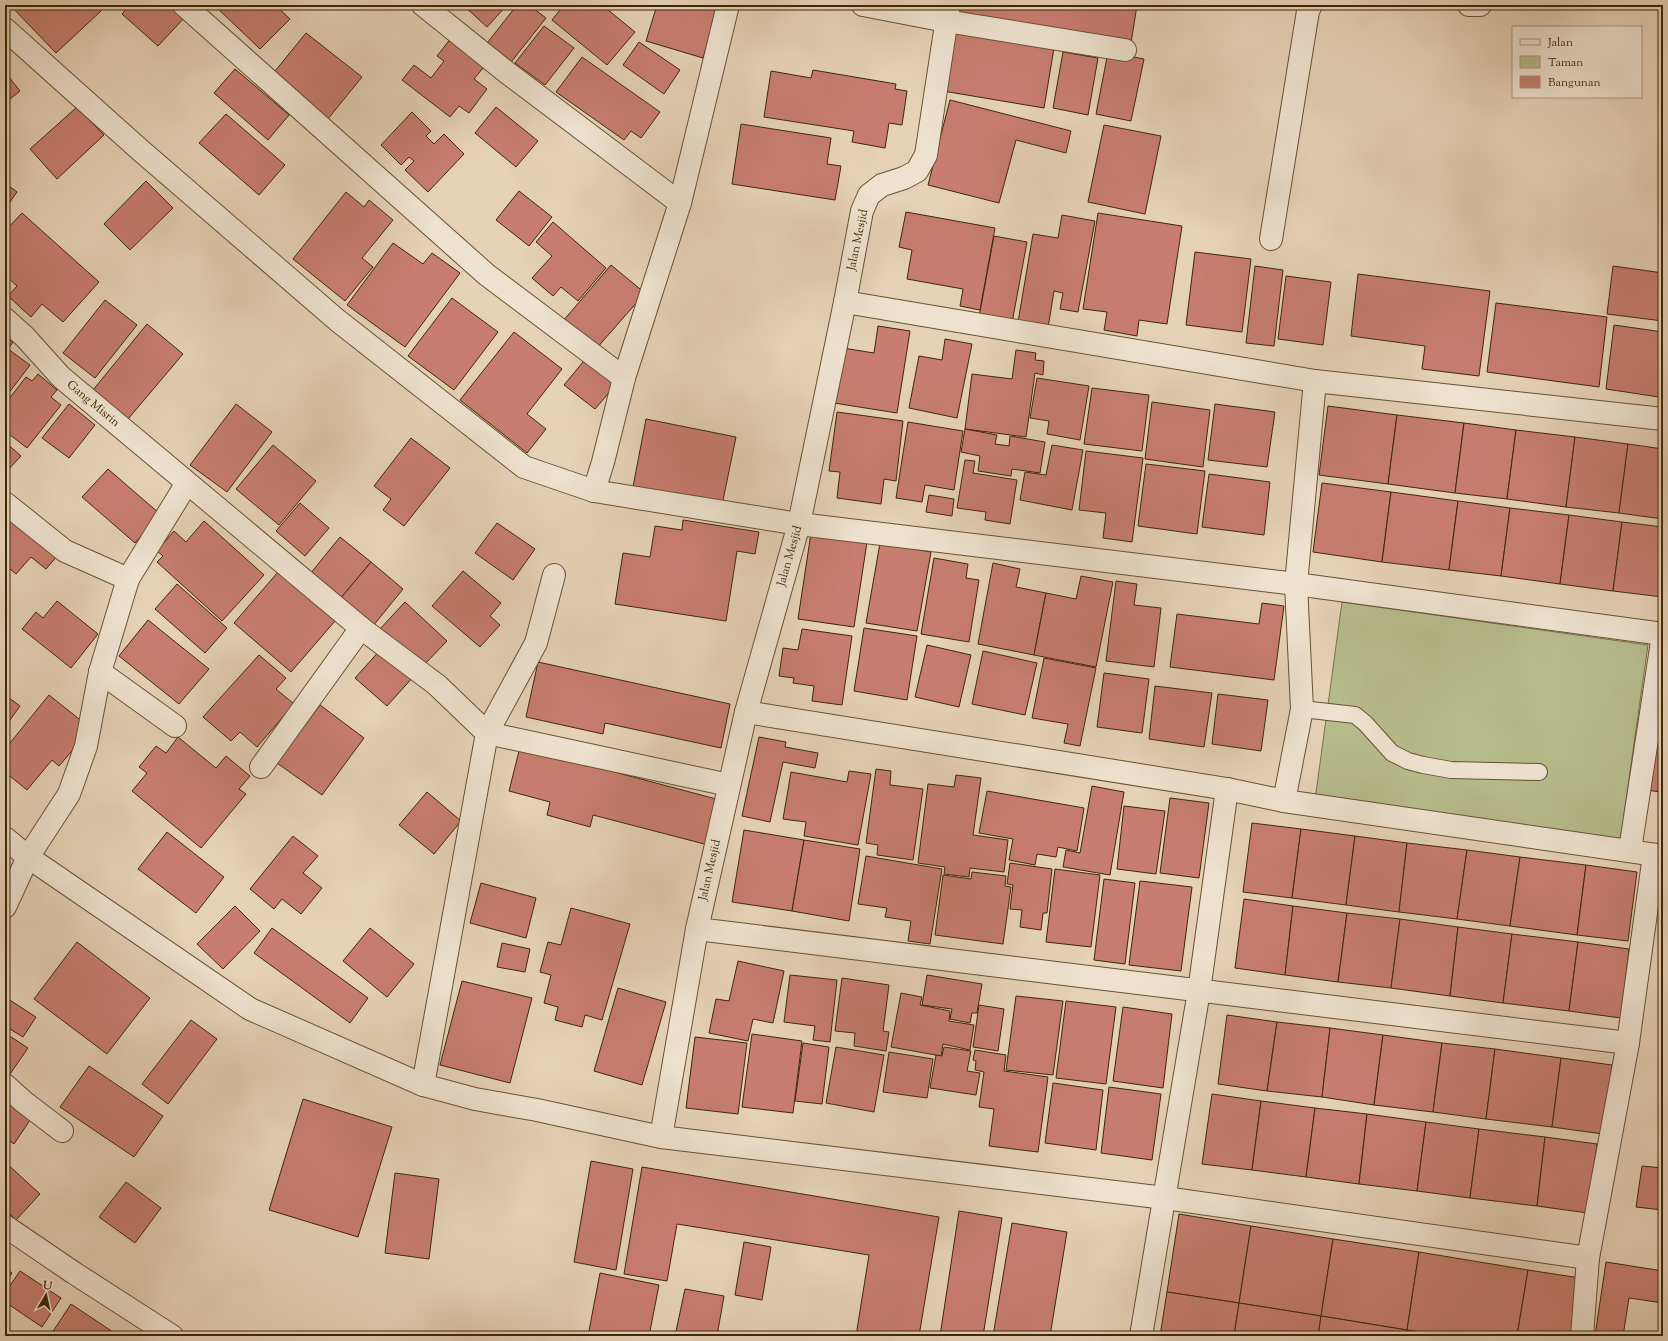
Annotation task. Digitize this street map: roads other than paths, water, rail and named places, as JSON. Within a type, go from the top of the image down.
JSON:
[{"type":"street","points":[[184,5],[487,275],[624,378]]},
{"type":"street","points":[[423,5],[505,70],[680,203]]},
{"type":"street","points":[[594,491],[603,462],[624,378],[680,203],[728,5]]},
{"type":"street","points":[[864,5],[948,13],[1125,50]]},
{"type":"street","points":[[1271,240],[1308,11],[1311,5]]},
{"type":"street","points":[[1469,5],[1480,5]]},
{"type":"street","name":"Jalan Mesjid","points":[[661,1137],[697,929],[746,712],[799,524],[845,302],[862,211],[869,195],[882,185],[904,178],[917,171],[926,155],[948,13]]},
{"type":"street","points":[[5,29],[139,149],[343,325],[524,466],[594,491],[799,524],[1296,584],[1663,635],[1630,850]]},
{"type":"street","points":[[845,302],[1315,381],[1663,419]]},
{"type":"street","name":"Gang Misrin","points":[[5,319],[25,337],[61,377],[361,628],[437,685],[486,733]]},
{"type":"street","points":[[1284,801],[1302,709],[1296,584],[1315,381]]},
{"type":"street","points":[[5,907],[28,857],[69,794],[86,746],[100,672],[128,579],[187,483]]},
{"type":"street","points":[[5,503],[65,551],[128,579]]},
{"type":"street","points":[[423,1085],[486,733],[536,643],[554,575]]},
{"type":"street","points":[[261,767],[361,628]]},
{"type":"street","points":[[100,672],[175,726]]},
{"type":"street","points":[[746,712],[1227,789],[1284,801],[1658,855],[1628,1043],[1588,1258],[1582,1336]]},
{"type":"street","points":[[486,733],[729,785]]},
{"type":"street","points":[[1141,1336],[1199,991],[1227,789]]},
{"type":"street","points":[[5,838],[28,857],[250,1009],[423,1085],[475,1099],[537,1110],[661,1137],[1165,1198],[1588,1258]]},
{"type":"street","points":[[697,929],[1628,1043]]},
{"type":"street","points":[[5,1085],[62,1131]]},
{"type":"street","points":[[5,1226],[74,1273],[172,1336]]},
{"type":"lane","points":[[1302,709],[1355,715],[1366,723],[1392,753],[1408,761],[1423,765],[1451,770],[1539,772]]}]
